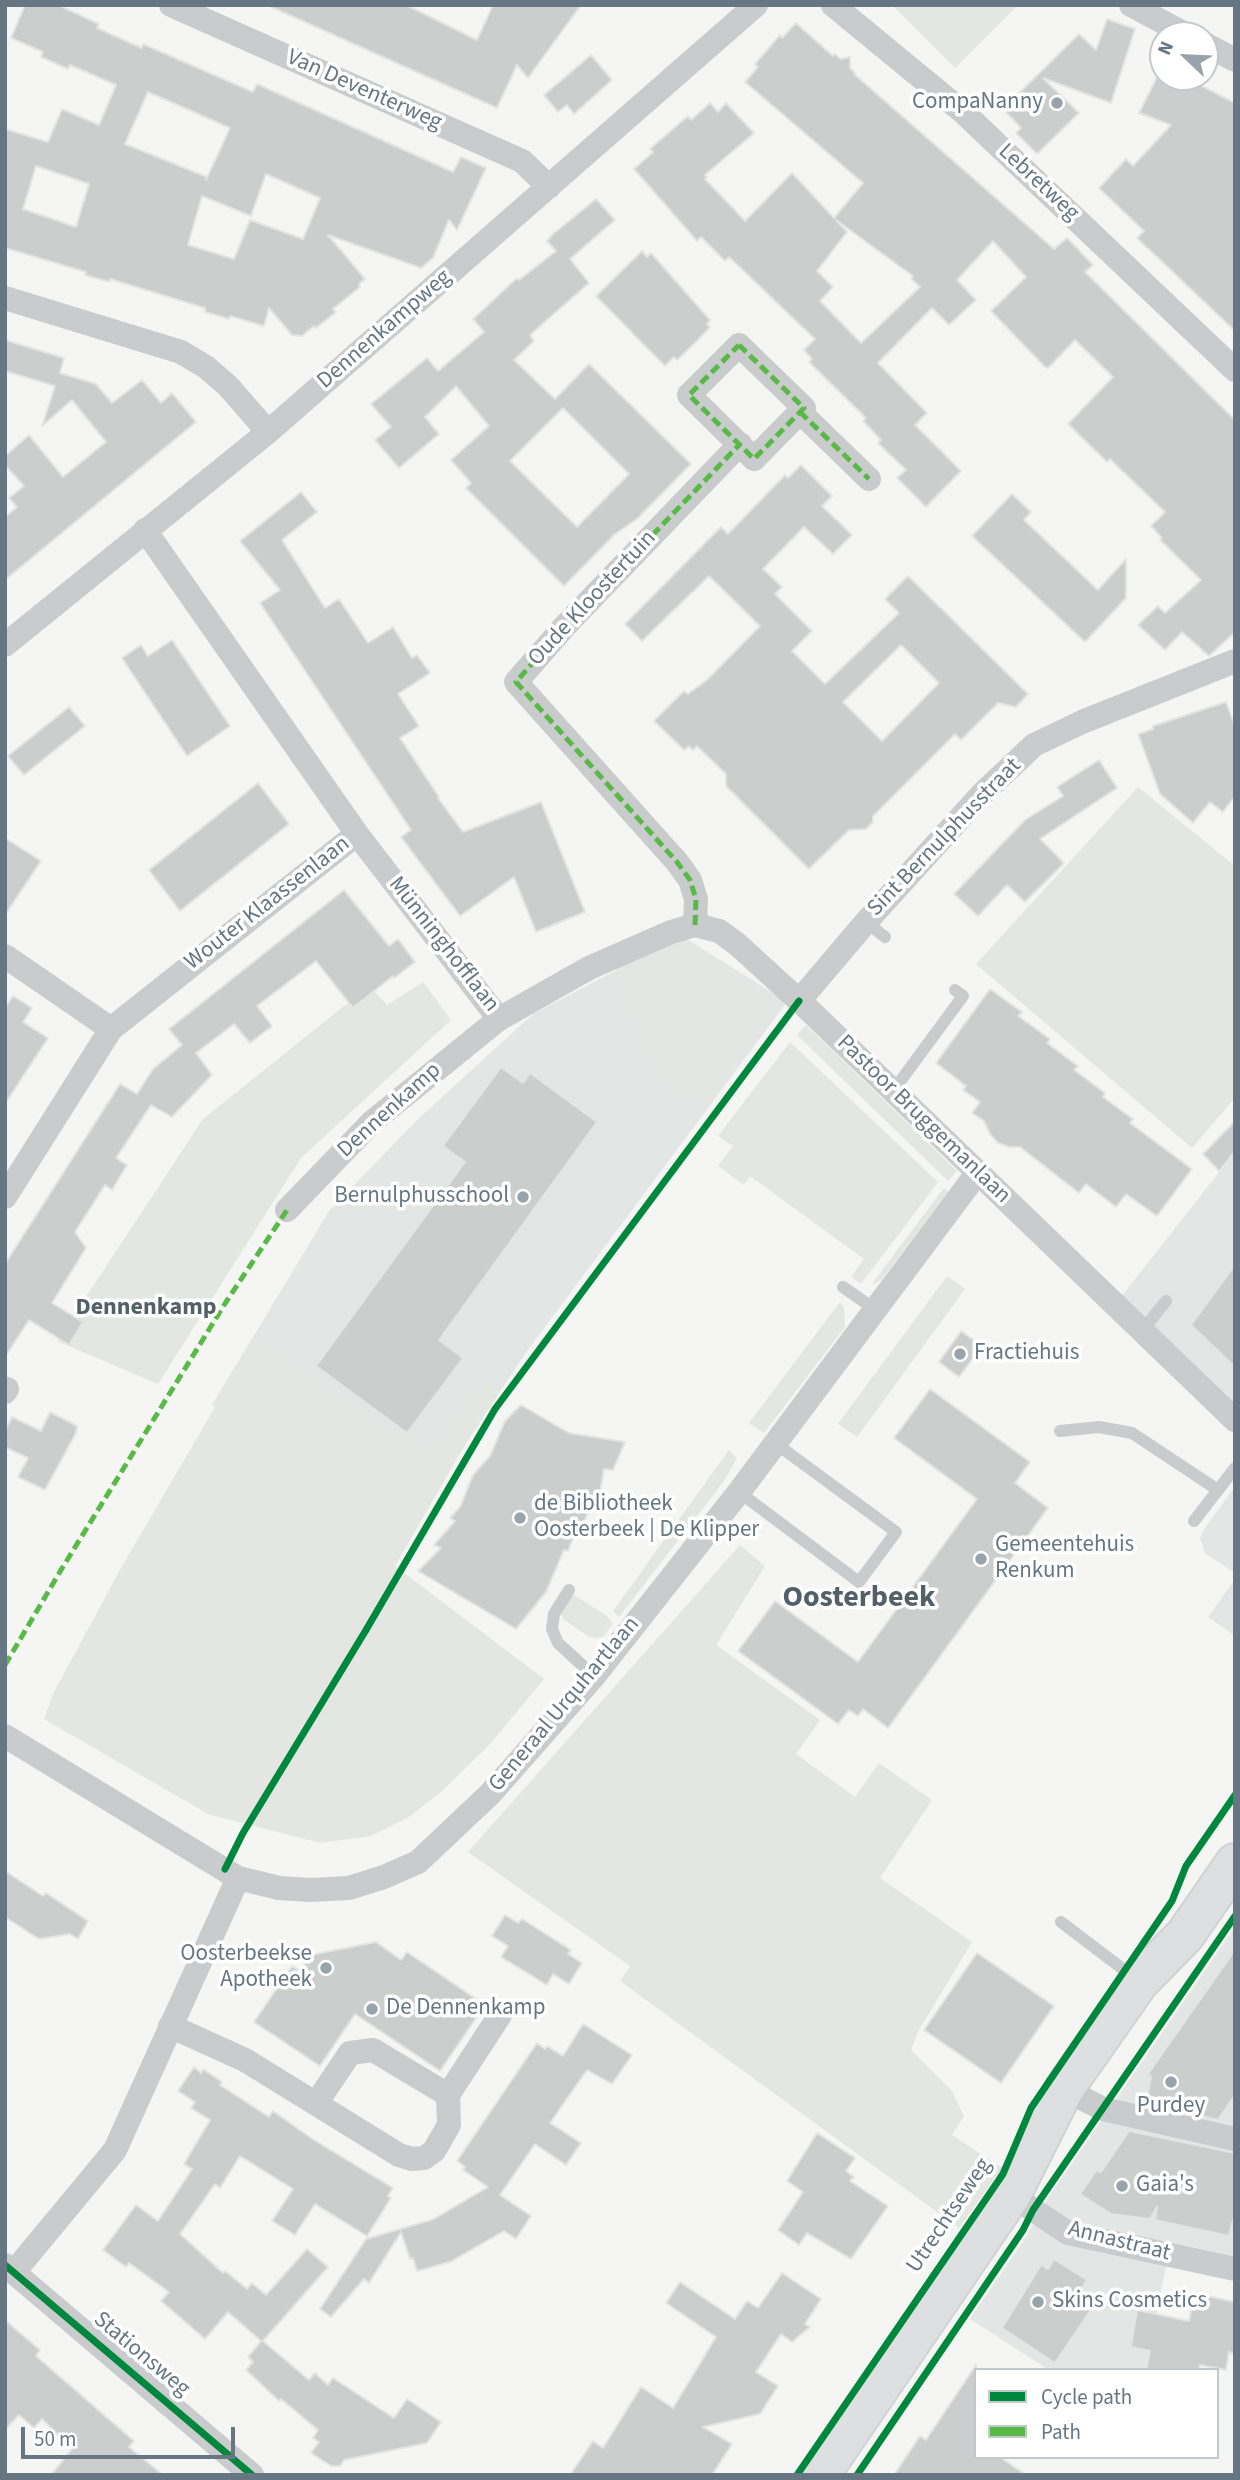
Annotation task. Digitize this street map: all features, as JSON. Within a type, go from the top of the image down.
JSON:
[{"type":"main road","name":"Utrechtseweg","points":[[820,2475],[1011,2195],[1064,2089],[1139,1982],[1185,1935],[1235,1863]]},
{"type":"street","name":"Van Deventerweg","points":[[171,5],[522,162],[549,187]]},
{"type":"street","name":"Dennenkampweg","points":[[5,645],[268,432],[757,5]]},
{"type":"street","name":"Lebretweg","points":[[833,5],[963,112],[1235,370]]},
{"type":"street","points":[[1131,5],[1161,21]]},
{"type":"street","points":[[1219,51],[1235,60]]},
{"type":"street","points":[[5,298],[181,352],[206,367],[228,386],[268,432]]},
{"type":"street","points":[[739,345],[804,408],[800,412],[754,459],[690,395],[739,345]]},
{"type":"street","points":[[800,412],[869,479]]},
{"type":"street","name":"Oude Kloostertuin","points":[[695,925],[696,899],[690,880],[677,862],[516,682],[565,626],[740,444]]},
{"type":"street","name":"Wouter Klaassenlaan","points":[[5,1197],[111,1029],[357,834],[145,530]]},
{"type":"street","name":"Sint Bernulphusstraat","points":[[799,1001],[981,795],[1034,746],[1082,722],[1235,662]]},
{"type":"street","name":"Münninghofflaan","points":[[357,834],[499,1018],[589,968],[671,932],[695,925]]},
{"type":"street","name":"Pastoor Bruggemanlaan","points":[[695,925],[719,930],[737,944],[1235,1420]]},
{"type":"street","points":[[5,956],[111,1029]]},
{"type":"street","name":"Dennenkamp","points":[[287,1210],[372,1122],[499,1018]]},
{"type":"street","name":"Generaal Urquhartlaan","points":[[5,1736],[238,1878],[278,1888],[349,1888],[384,1878],[418,1863],[490,1794],[594,1676],[739,1492],[978,1172]]},
{"type":"street","points":[[10,2269],[115,2150],[238,1878]]},
{"type":"street","points":[[170,2026],[245,2060],[399,2155],[412,2159],[424,2158],[433,2151],[449,2125],[448,2095],[500,2015]]},
{"type":"street","points":[[317,2102],[350,2053],[373,2050],[448,2095]]},
{"type":"street","points":[[1064,2089],[1102,2109],[1235,2139]]},
{"type":"street","name":"Annastraat","points":[[1011,2195],[1068,2233],[1235,2269]]},
{"type":"street","name":"Stationsweg","points":[[10,2269],[251,2475]]},
{"type":"lane","points":[[866,922],[886,937]]},
{"type":"lane","points":[[893,1091],[963,996],[955,990]]},
{"type":"lane","points":[[843,1287],[876,1310]]},
{"type":"lane","points":[[1142,1331],[1166,1301]]},
{"type":"lane","points":[[1060,1431],[1099,1427],[1132,1433],[1218,1490]]},
{"type":"lane","points":[[739,1492],[859,1582],[896,1532],[775,1443]]},
{"type":"lane","points":[[1194,1521],[1235,1468]]},
{"type":"lane","points":[[569,1590],[554,1614],[552,1629],[558,1643],[594,1676]]},
{"type":"lane","points":[[1061,1922],[1139,1982]]},
{"type":"shaded area","points":[[892,5],[1018,5],[955,68]]},
{"type":"shaded area","points":[[1138,787],[1235,866],[1235,1098],[1192,1148],[976,964]]},
{"type":"shaded area","points":[[682,936],[787,1002],[527,1351],[464,1446],[409,1539],[212,1405],[329,1211],[416,1121],[533,1014]]},
{"type":"shaded area","points":[[684,940],[773,1000],[701,1104],[659,1074],[616,967]]},
{"type":"shaded area","points":[[423,982],[451,1020],[301,1158],[158,1384],[57,1341],[203,1119],[369,986],[387,1005]]},
{"type":"shaded area","points":[[806,1025],[957,1171],[948,1181],[797,1035]]},
{"type":"shaded area","points":[[790,1042],[938,1182],[861,1284],[851,1277],[864,1259],[750,1176],[744,1185],[718,1166],[733,1146],[718,1136]]},
{"type":"shaded area","points":[[1235,1152],[1235,1407],[1121,1297]]},
{"type":"shaded area","points":[[944,1188],[948,1192],[881,1280],[871,1285]]},
{"type":"shaded area","points":[[947,1276],[965,1289],[857,1437],[838,1424]]},
{"type":"shaded area","points":[[840,1302],[844,1308],[845,1327],[764,1433],[749,1423]]},
{"type":"shaded area","points":[[256,1337],[404,1442],[410,1435],[434,1453],[488,1380],[498,1395],[465,1445],[395,1566],[544,1679],[491,1743],[441,1792],[409,1817],[371,1836],[320,1843],[208,1814],[44,1719],[53,1694],[121,1568]]},
{"type":"shaded area","points":[[729,1450],[737,1458],[724,1481],[619,1617],[613,1611]]},
{"type":"shaded area","points":[[1235,1487],[1235,1573],[1205,1553],[1200,1538]]},
{"type":"shaded area","points":[[740,1545],[765,1566],[716,1645],[820,1720],[796,1754],[855,1797],[879,1763],[932,1800],[880,1878],[972,1942],[919,2030],[911,2050],[952,2091],[964,2116],[952,2135],[1002,2168],[959,2228],[620,1981],[630,1966],[468,1852]]},
{"type":"shaded area","points":[[1235,1579],[1235,1636],[1208,1617]]},
{"type":"shaded area","points":[[572,1594],[606,1615],[613,1624],[603,1637],[588,1636],[563,1619],[561,1613]]},
{"type":"shaded area","points":[[1235,1927],[1235,2255],[1230,2278],[1166,2266],[1145,2368],[1046,2368],[970,2319],[1026,2237],[1048,2198]]},
{"type":"building","points":[[25,5],[58,5],[99,24],[97,28],[142,48],[143,44],[253,92],[257,84],[453,172],[461,157],[486,168],[457,230],[449,220],[433,258],[421,268],[328,235],[365,279],[359,284],[360,287],[333,309],[336,312],[302,336],[292,335],[269,308],[264,326],[230,316],[229,319],[205,312],[205,308],[110,279],[110,282],[85,275],[86,272],[5,248],[5,129],[48,142],[62,109],[99,125],[116,85],[70,65],[68,69],[41,57],[43,52],[11,38]],"holes":[[[148,92],[230,128],[206,180],[207,177],[125,144]],[[36,166],[89,184],[76,227],[23,209]],[[266,174],[320,198],[303,239],[250,220],[234,259],[188,245],[202,196],[251,216]]]},
{"type":"building","points":[[267,5],[406,5],[477,40],[493,5],[581,5],[528,78],[517,65],[497,108]]},
{"type":"building","points":[[1107,19],[1135,29],[1111,103],[1043,78],[1079,113],[1037,154],[1016,133],[1021,128],[1003,109],[1079,34],[1096,50]]},
{"type":"building","points":[[796,23],[833,56],[835,54],[840,59],[850,57],[850,68],[854,74],[1054,249],[1067,238],[1093,265],[1085,272],[1235,420],[1235,632],[1209,656],[1182,632],[1165,650],[1138,625],[1158,606],[1165,613],[1201,580],[1160,540],[1162,538],[1151,526],[1165,512],[1110,459],[1107,462],[1068,424],[1113,377],[1075,340],[1048,368],[1045,367],[991,311],[1026,277],[993,241],[957,280],[976,300],[949,325],[932,308],[878,363],[927,413],[915,425],[961,471],[926,507],[897,478],[906,470],[878,443],[881,440],[863,421],[866,418],[809,362],[812,359],[804,350],[815,339],[729,257],[725,261],[701,237],[697,241],[634,169],[653,152],[650,149],[688,116],[691,120],[710,103],[718,112],[726,103],[754,133],[705,175],[705,179],[745,221],[792,173],[834,218],[863,183],[745,82],[758,67],[755,64],[780,35],[782,38]],"holes":[[[836,220],[913,276],[911,279],[920,287],[861,343],[820,301],[833,287],[817,271],[847,232]]]},
{"type":"building","points":[[591,55],[612,80],[574,114],[567,105],[558,112],[544,95]]},
{"type":"building","points":[[1150,91],[1212,91],[1235,103],[1235,331],[1137,238],[1144,231],[1099,188],[1126,159],[1133,166],[1171,125],[1139,113]]},
{"type":"building","points":[[596,199],[615,220],[570,259],[589,283],[530,335],[534,341],[514,360],[555,399],[589,364],[691,464],[637,519],[615,534],[564,586],[466,488],[471,483],[451,460],[489,426],[456,386],[425,417],[439,434],[399,468],[375,440],[391,427],[371,404],[427,358],[438,371],[484,332],[473,319],[517,278],[519,280],[556,251],[547,241]],"holes":[[[563,408],[629,474],[577,527],[510,461]]]},
{"type":"building","points":[[642,251],[647,257],[651,253],[710,320],[707,324],[710,327],[694,344],[677,360],[674,357],[665,366],[596,296]]},
{"type":"building","points":[[5,340],[64,358],[60,373],[96,384],[112,403],[142,380],[161,403],[172,393],[196,422],[5,580],[5,517],[17,507],[9,498],[24,486],[5,465],[5,456],[29,435],[63,477],[106,442],[72,400],[42,426],[55,386],[5,371]]},
{"type":"building","points":[[801,465],[832,496],[822,506],[852,535],[833,554],[804,527],[763,569],[782,587],[775,594],[812,631],[792,651],[825,684],[899,613],[885,599],[908,576],[1028,694],[1016,707],[998,703],[961,740],[955,734],[873,816],[873,822],[866,829],[849,830],[809,869],[726,786],[726,774],[697,746],[693,750],[689,746],[684,750],[654,721],[684,691],[688,694],[708,679],[760,626],[709,576],[642,641],[625,624],[721,527],[728,534],[785,475],[788,478]],"holes":[[[901,645],[939,683],[882,741],[843,702]]]},
{"type":"building","points":[[301,492],[317,512],[282,540],[325,608],[339,599],[368,643],[393,627],[412,658],[417,655],[430,673],[398,694],[419,726],[400,738],[438,798],[463,832],[541,802],[585,912],[536,932],[514,877],[460,916],[401,837],[411,830],[260,603],[280,590],[240,541]]},
{"type":"building","points":[[1012,494],[1031,512],[1024,520],[1098,590],[1126,559],[1126,598],[1085,642],[972,536]]},
{"type":"building","points":[[172,640],[230,726],[187,756],[122,658],[141,645],[148,656]]},
{"type":"building","points":[[1226,702],[1235,726],[1235,796],[1223,812],[1210,802],[1193,823],[1160,794],[1138,734],[1153,729],[1153,726]]},
{"type":"building","points":[[69,707],[85,726],[24,775],[8,756]]},
{"type":"building","points":[[1099,760],[1117,788],[1040,839],[1064,863],[1025,902],[1007,885],[978,916],[954,894],[1025,820],[1063,796],[1057,787]]},
{"type":"building","points":[[258,783],[289,824],[180,911],[149,870]]},
{"type":"building","points":[[5,838],[41,861],[5,915]]},
{"type":"building","points":[[344,890],[389,946],[398,939],[415,962],[353,1008],[316,961],[257,1006],[272,1026],[250,1043],[234,1024],[196,1053],[212,1075],[172,1117],[151,1105],[116,1158],[127,1165],[112,1190],[105,1185],[75,1232],[86,1248],[52,1303],[83,1322],[69,1345],[29,1320],[5,1357],[5,1264],[120,1084],[137,1094],[153,1069],[182,1045],[169,1029]]},
{"type":"building","points":[[990,989],[1022,1012],[1018,1016],[1050,1039],[1047,1043],[1078,1066],[1074,1070],[1105,1093],[1103,1097],[1133,1119],[1130,1123],[1192,1169],[1157,1216],[1126,1194],[1116,1207],[1086,1184],[1079,1193],[1020,1147],[998,1143],[984,1121],[972,1113],[980,1102],[963,1090],[966,1086],[936,1063]]},
{"type":"building","points":[[13,996],[32,1008],[23,1022],[48,1038],[5,1104],[5,1008]]},
{"type":"building","points":[[501,1067],[523,1083],[530,1073],[597,1122],[439,1340],[463,1358],[407,1433],[316,1366],[465,1162],[443,1146]]},
{"type":"building","points":[[1235,1121],[1235,1151],[1219,1171],[1203,1154]]},
{"type":"building","points":[[1235,1265],[1235,1367],[1191,1325]]},
{"type":"building","name":"Fractiehuis","points":[[961,1331],[982,1346],[959,1377],[939,1362]]},
{"type":"building","points":[[930,1389],[1030,1462],[1015,1483],[1048,1508],[888,1728],[863,1709],[858,1716],[849,1710],[838,1724],[738,1651],[775,1601],[858,1662],[977,1499],[894,1438]]},
{"type":"building","points":[[521,1405],[569,1433],[625,1442],[613,1470],[604,1469],[599,1498],[595,1497],[583,1524],[579,1523],[568,1551],[564,1550],[546,1592],[516,1629],[418,1571],[441,1548],[434,1545],[455,1521],[450,1518],[460,1507],[473,1475],[490,1456],[505,1421]]},
{"type":"building","points":[[50,1412],[77,1426],[76,1433],[45,1490],[18,1477],[28,1458],[5,1447],[5,1431],[12,1417],[41,1431]]},
{"type":"building","points":[[5,1871],[43,1896],[46,1893],[88,1921],[78,1939],[70,1934],[39,1939],[5,1917]]},
{"type":"building","points":[[505,1915],[518,1923],[522,1919],[571,1950],[568,1954],[582,1963],[569,1984],[553,1974],[547,1985],[501,1957],[508,1946],[492,1936]]},
{"type":"building","name":"De Dennenkamp","points":[[376,1942],[401,1960],[407,1952],[485,2005],[440,2071],[355,2014],[320,2066],[254,2022],[292,1966],[300,1971],[311,1955]]},
{"type":"building","points":[[1235,1950],[1235,2095],[1218,2120],[1146,2103],[1151,2077],[1148,2074]]},
{"type":"building","points":[[977,1953],[1054,2006],[1001,2083],[924,2030]]},
{"type":"building","points":[[583,2024],[632,2055],[612,2084],[587,2070],[550,2123],[581,2143],[566,2165],[535,2144],[500,2195],[531,2216],[516,2239],[504,2231],[450,2262],[417,2271],[401,2232],[369,2283],[364,2279],[331,2317],[320,2309],[366,2239],[434,2219],[488,2187],[463,2170],[465,2167],[457,2161],[537,2043],[563,2056]]},
{"type":"building","points":[[194,2067],[201,2073],[203,2069],[222,2082],[220,2085],[269,2117],[273,2111],[314,2140],[393,2188],[388,2196],[391,2198],[367,2236],[315,2204],[295,2235],[272,2221],[293,2189],[240,2156],[220,2188],[215,2184],[180,2234],[223,2273],[225,2271],[247,2289],[252,2283],[266,2295],[307,2249],[328,2267],[263,2341],[309,2380],[315,2373],[328,2385],[333,2378],[394,2418],[407,2399],[441,2422],[427,2443],[344,2460],[340,2466],[331,2466],[311,2453],[319,2442],[313,2438],[318,2430],[281,2399],[279,2401],[246,2370],[253,2362],[248,2357],[261,2341],[228,2312],[205,2339],[161,2301],[169,2292],[129,2263],[126,2267],[103,2250],[136,2205],[158,2221],[192,2169],[184,2164],[210,2120],[191,2108],[195,2102],[178,2091]]},
{"type":"building","points":[[1129,2131],[1235,2153],[1235,2212],[1229,2236],[1155,2220],[1157,2207],[1150,2219],[1111,2214],[1080,2194],[1096,2171],[1101,2172]]},
{"type":"building","points":[[817,2133],[855,2158],[846,2171],[854,2177],[850,2181],[888,2206],[851,2259],[807,2233],[799,2245],[778,2230],[803,2192],[787,2181]]},
{"type":"building","points":[[1054,2259],[1087,2280],[1080,2290],[1097,2301],[1055,2363],[1002,2328],[1041,2265],[1048,2269]]},
{"type":"building","points":[[782,2273],[821,2299],[805,2324],[810,2327],[792,2342],[781,2334],[756,2372],[778,2386],[760,2414],[703,2427],[732,2444],[712,2475],[570,2475],[593,2441],[603,2448],[641,2387],[673,2408],[716,2337],[666,2303],[680,2282],[735,2319],[747,2301],[758,2308]]},
{"type":"building","points":[[1194,2293],[1235,2302],[1235,2354],[1229,2352],[1226,2370],[1200,2365],[1199,2368],[1146,2368],[1150,2351],[1131,2347],[1137,2310],[1189,2321]]},
{"type":"building","points":[[5,2320],[40,2350],[36,2356],[134,2441],[129,2447],[163,2475],[51,2475],[72,2449],[42,2419],[34,2428],[19,2415],[5,2430]]},
{"type":"building","points":[[974,2368],[974,2459],[1003,2459],[1026,2475],[894,2475],[920,2436],[926,2440]]},
{"type":"marked path","points":[[739,345],[804,408],[754,459],[689,395],[739,345]]},
{"type":"marked path","points":[[800,412],[869,479]]},
{"type":"marked path","points":[[695,925],[696,899],[690,880],[677,862],[516,682],[565,626],[740,444]]},
{"type":"marked path","points":[[5,1665],[226,1302],[287,1210]]},
{"type":"cycle path","points":[[225,1869],[243,1833],[495,1409],[799,1001]]},
{"type":"cycle path","points":[[797,2475],[1003,2174],[1031,2108],[1172,1901],[1186,1866],[1235,1795]]},
{"type":"cycle path","points":[[857,2475],[1023,2230],[1033,2210],[1235,1916]]},
{"type":"cycle path","points":[[5,2265],[252,2475]]},
{"type":"place","name":"CompaNanny","points":[[1057,103]]},
{"type":"place","name":"Bernulphusschool","points":[[523,1197]]},
{"type":"place","name":"Fractiehuis","points":[[960,1354]]},
{"type":"place","name":"de Bibliotheek Oosterbeek | De Klipper","points":[[520,1518]]},
{"type":"place","name":"Gemeentehuis Renkum","points":[[981,1559]]},
{"type":"place","name":"Oosterbeekse Apotheek","points":[[326,1968]]},
{"type":"place","name":"De Dennenkamp","points":[[372,2009]]},
{"type":"place","name":"Purdey","points":[[1171,2082]]},
{"type":"place","name":"Gaia's","points":[[1122,2186]]},
{"type":"place","name":"Skins Cosmetics","points":[[1038,2302]]},
{"type":"district","name":"Dennenkamp","points":[[146,1309]]},
{"type":"district","name":"Oosterbeek","points":[[859,1599]]}]
